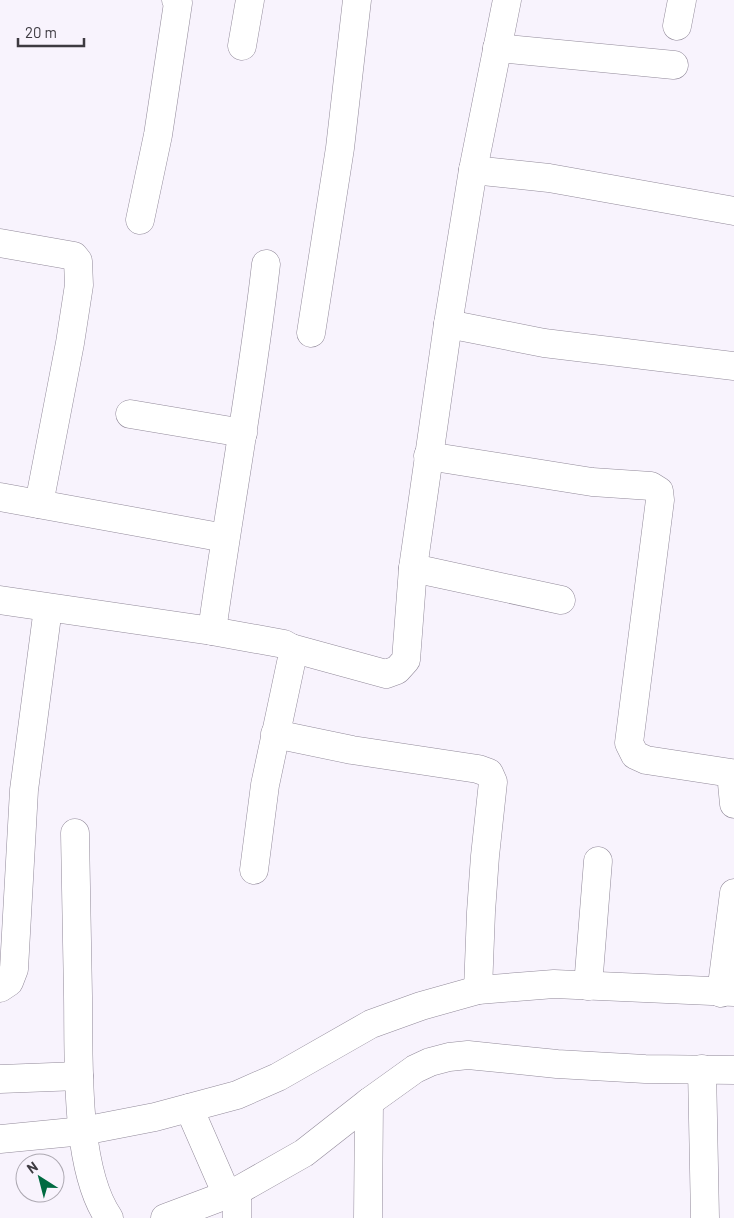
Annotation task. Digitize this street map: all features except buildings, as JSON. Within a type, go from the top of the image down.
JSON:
[{"type":"street","points":[[140,220],[158,134],[178,4],[176,0]]},
{"type":"street","points":[[242,46],[250,0]]},
{"type":"street","points":[[310,333],[340,148],[357,0]]},
{"type":"street","points":[[0,600],[212,630],[284,644],[291,648],[386,674],[397,670],[406,660],[412,568],[448,324],[473,170],[507,0]]},
{"type":"street","points":[[677,26],[682,0]]},
{"type":"street","points":[[497,48],[674,65]]},
{"type":"street","points":[[473,170],[549,178],[734,211]]},
{"type":"street","points":[[0,243],[74,256],[78,261],[80,286],[39,504]]},
{"type":"street","points":[[212,630],[257,341],[266,264]]},
{"type":"street","points":[[448,324],[544,343],[734,366]]},
{"type":"street","points":[[130,414],[243,433]]},
{"type":"street","points":[[428,456],[592,482],[651,486],[659,491],[660,500],[629,743],[635,754],[646,760],[732,762],[734,804]]},
{"type":"street","points":[[0,497],[225,538]]},
{"type":"street","points":[[412,568],[561,600]]},
{"type":"street","points":[[0,988],[9,982],[14,969],[24,790],[48,608]]},
{"type":"street","points":[[254,870],[265,785],[292,658],[291,648]]},
{"type":"street","points":[[275,734],[361,751],[478,769],[489,773],[493,782],[484,856],[478,990]]},
{"type":"street","points":[[76,833],[79,1076],[83,1131],[93,1186],[99,1203],[109,1218]]},
{"type":"street","points":[[588,986],[598,861]]},
{"type":"street","points":[[0,1140],[83,1131],[155,1117],[237,1095],[278,1077],[371,1024],[421,1006],[478,990],[554,984],[728,992],[734,893]]},
{"type":"street","points":[[165,1218],[233,1201],[304,1153],[369,1102],[416,1069],[430,1062],[449,1057],[468,1055],[558,1064],[644,1069],[734,1070]]},
{"type":"street","points":[[702,1069],[705,1218]]},
{"type":"street","points":[[0,1079],[79,1076]]},
{"type":"street","points":[[368,1218],[369,1102]]},
{"type":"street","points":[[189,1108],[233,1201]]}]
